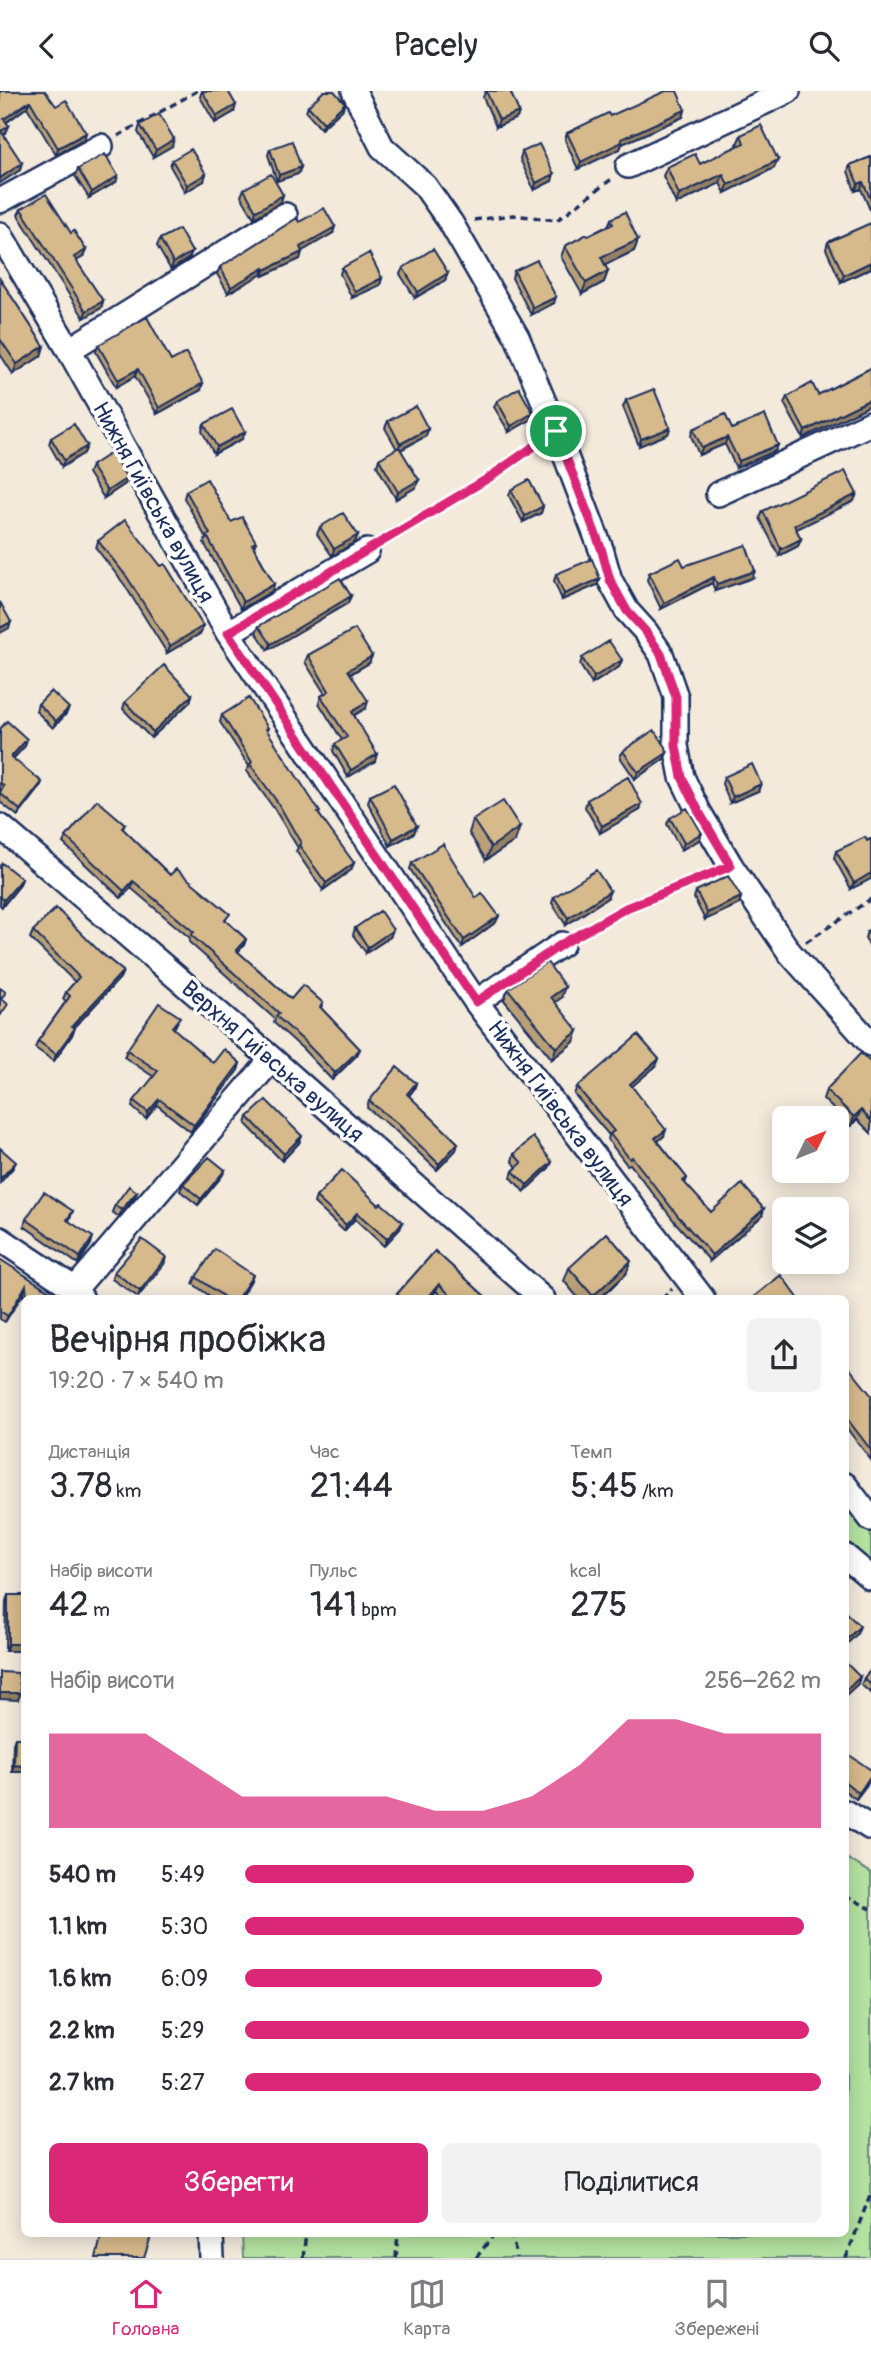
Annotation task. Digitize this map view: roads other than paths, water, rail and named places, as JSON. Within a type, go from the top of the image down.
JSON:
[{"type":"street","points":[[354,91],[382,147],[425,186],[452,223],[517,337],[601,548],[610,580],[627,611],[661,654],[676,697],[676,746],[682,777],[699,812],[731,866],[790,953],[871,1044]]},
{"type":"street","points":[[628,166],[788,91]]},
{"type":"street","points":[[0,201],[101,146]]},
{"type":"street","points":[[69,350],[285,215]]},
{"type":"street","name":"Нижня Гиївська вулиця","points":[[0,234],[69,350],[228,633],[476,1002],[700,1295]]},
{"type":"street","points":[[718,494],[871,423]]},
{"type":"street","points":[[228,633],[367,551]]},
{"type":"street","name":"Верхня Гиївська вулиця","points":[[0,825],[272,1059],[538,1295]]},
{"type":"street","points":[[476,1002],[562,944]]},
{"type":"street","points":[[0,1239],[79,1294],[272,1059]]},
{"type":"street","points":[[849,1490],[871,1519]]},
{"type":"street","points":[[849,1559],[871,1578]]},
{"type":"street","points":[[849,1814],[871,1828]]},
{"type":"street","points":[[211,2237],[212,2258]]}]
